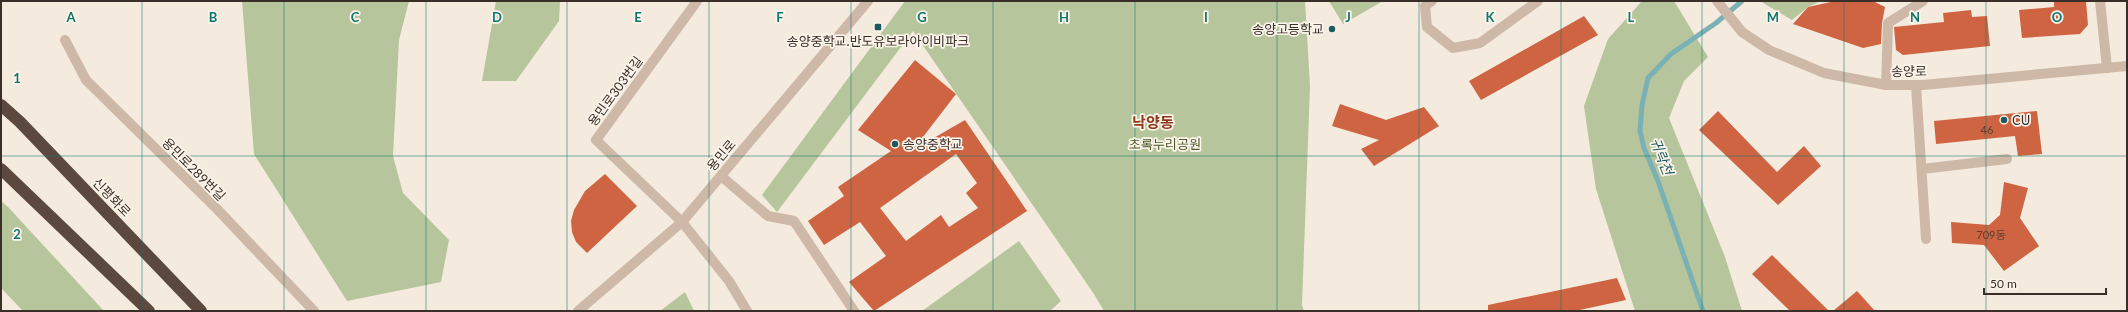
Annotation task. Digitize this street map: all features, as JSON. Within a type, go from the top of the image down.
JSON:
[{"type":"highway","name":"신평화로","points":[[1,105],[20,122],[201,311]]},
{"type":"highway","points":[[1,169],[149,311]]},
{"type":"street","name":"용민로303번길","points":[[682,222],[596,140],[697,1]]},
{"type":"street","name":"용민로","points":[[578,311],[682,222],[868,1]]},
{"type":"street","points":[[1432,1],[1425,6],[1427,28],[1453,48],[1480,43],[1538,1]]},
{"type":"street","name":"송양로","points":[[1717,1],[1742,32],[1769,50],[1824,74],[1886,85],[1916,86],[2127,66]]},
{"type":"street","points":[[1886,85],[1888,23],[1923,1]]},
{"type":"street","points":[[2100,1],[2106,68]]},
{"type":"street","name":"용민로289번길","points":[[65,40],[86,80],[216,208],[314,311]]},
{"type":"street","points":[[1916,86],[1926,239]]},
{"type":"street","points":[[1922,169],[2007,159]]},
{"type":"street","points":[[721,176],[768,216],[794,221],[854,311]]},
{"type":"street","points":[[682,222],[729,281],[747,311]]},
{"type":"green space","points":[[242,1],[409,1],[399,40],[393,156],[403,193],[449,240],[441,282],[347,301],[254,154]]},
{"type":"green space","points":[[496,1],[560,1],[559,21],[516,81],[482,81]]},
{"type":"green space","name":"초록누리공원","points":[[905,1],[1305,1],[1310,86],[1302,305],[1304,311],[1104,311],[1094,294],[913,31],[777,212],[762,195]]},
{"type":"green space","points":[[1329,1],[1383,1],[1343,24]]},
{"type":"green space","points":[[1642,1],[1674,1],[1708,57],[1684,81],[1669,118],[1725,257],[1742,311],[1635,311],[1596,189],[1584,106],[1608,39]]},
{"type":"green space","points":[[1760,1],[1821,1],[1808,7],[1792,20]]},
{"type":"green space","points":[[1,201],[104,311],[23,311],[1,288]]},
{"type":"green space","points":[[1019,241],[1061,301],[1050,311],[922,311]]},
{"type":"green space","points":[[685,292],[694,311],[660,311]]},
{"type":"building","points":[[1835,1],[1873,1],[1885,7],[1882,23],[1881,44],[1863,48],[1793,24],[1808,7]]},
{"type":"building","points":[[2054,1],[2086,1],[2088,25],[2080,34],[2022,38],[2019,10],[2054,7]]},
{"type":"building","points":[[1971,10],[1972,17],[1987,16],[1990,46],[1903,55],[1896,50],[1894,27],[1944,22],[1943,13]]},
{"type":"building","points":[[1584,16],[1598,35],[1481,100],[1469,81]]},
{"type":"building","points":[[915,60],[956,94],[913,150],[965,120],[1027,211],[874,311],[849,282],[886,256],[860,222],[824,245],[808,221],[844,196],[838,187],[891,151],[858,130]],"holes":[[[956,154],[977,183],[966,193],[978,208],[949,227],[941,215],[906,241],[880,208]]]},
{"type":"building","points":[[1340,104],[1386,120],[1424,107],[1439,126],[1374,166],[1361,149],[1379,140],[1332,126]]},
{"type":"building","points":[[1718,111],[1777,172],[1804,146],[1821,166],[1778,205],[1699,130]]},
{"type":"building","points":[[2037,111],[2042,154],[2018,156],[2015,136],[1936,144],[1934,121]]},
{"type":"building","points":[[605,174],[637,206],[587,253],[576,242],[572,232],[571,221],[574,210],[585,191]]},
{"type":"building","points":[[2004,182],[2028,188],[2020,218],[2039,246],[2004,271],[1984,245],[1952,243],[1951,222],[1989,225],[2000,215]]},
{"type":"building","points":[[1772,255],[1829,311],[1790,311],[1752,274]]},
{"type":"building","points":[[1617,278],[1626,300],[1575,311],[1488,311],[1488,305]]},
{"type":"building","points":[[1857,291],[1875,311],[1833,311]]},
{"type":"waterway","name":"귀락천","points":[[1703,311],[1658,181],[1644,148],[1640,131],[1642,105],[1648,78],[1671,54],[1716,23],[1742,1]]},
{"type":"place","name":"송양중학교.반도유보라아이비파크","points":[[878,27]]},
{"type":"place","name":"송양고등학교","points":[[1332,29]]},
{"type":"place","name":"CU","points":[[2004,120]]},
{"type":"place","name":"송양중학교","points":[[895,144]]},
{"type":"district","name":"낙양동","points":[[1153,122]]}]
